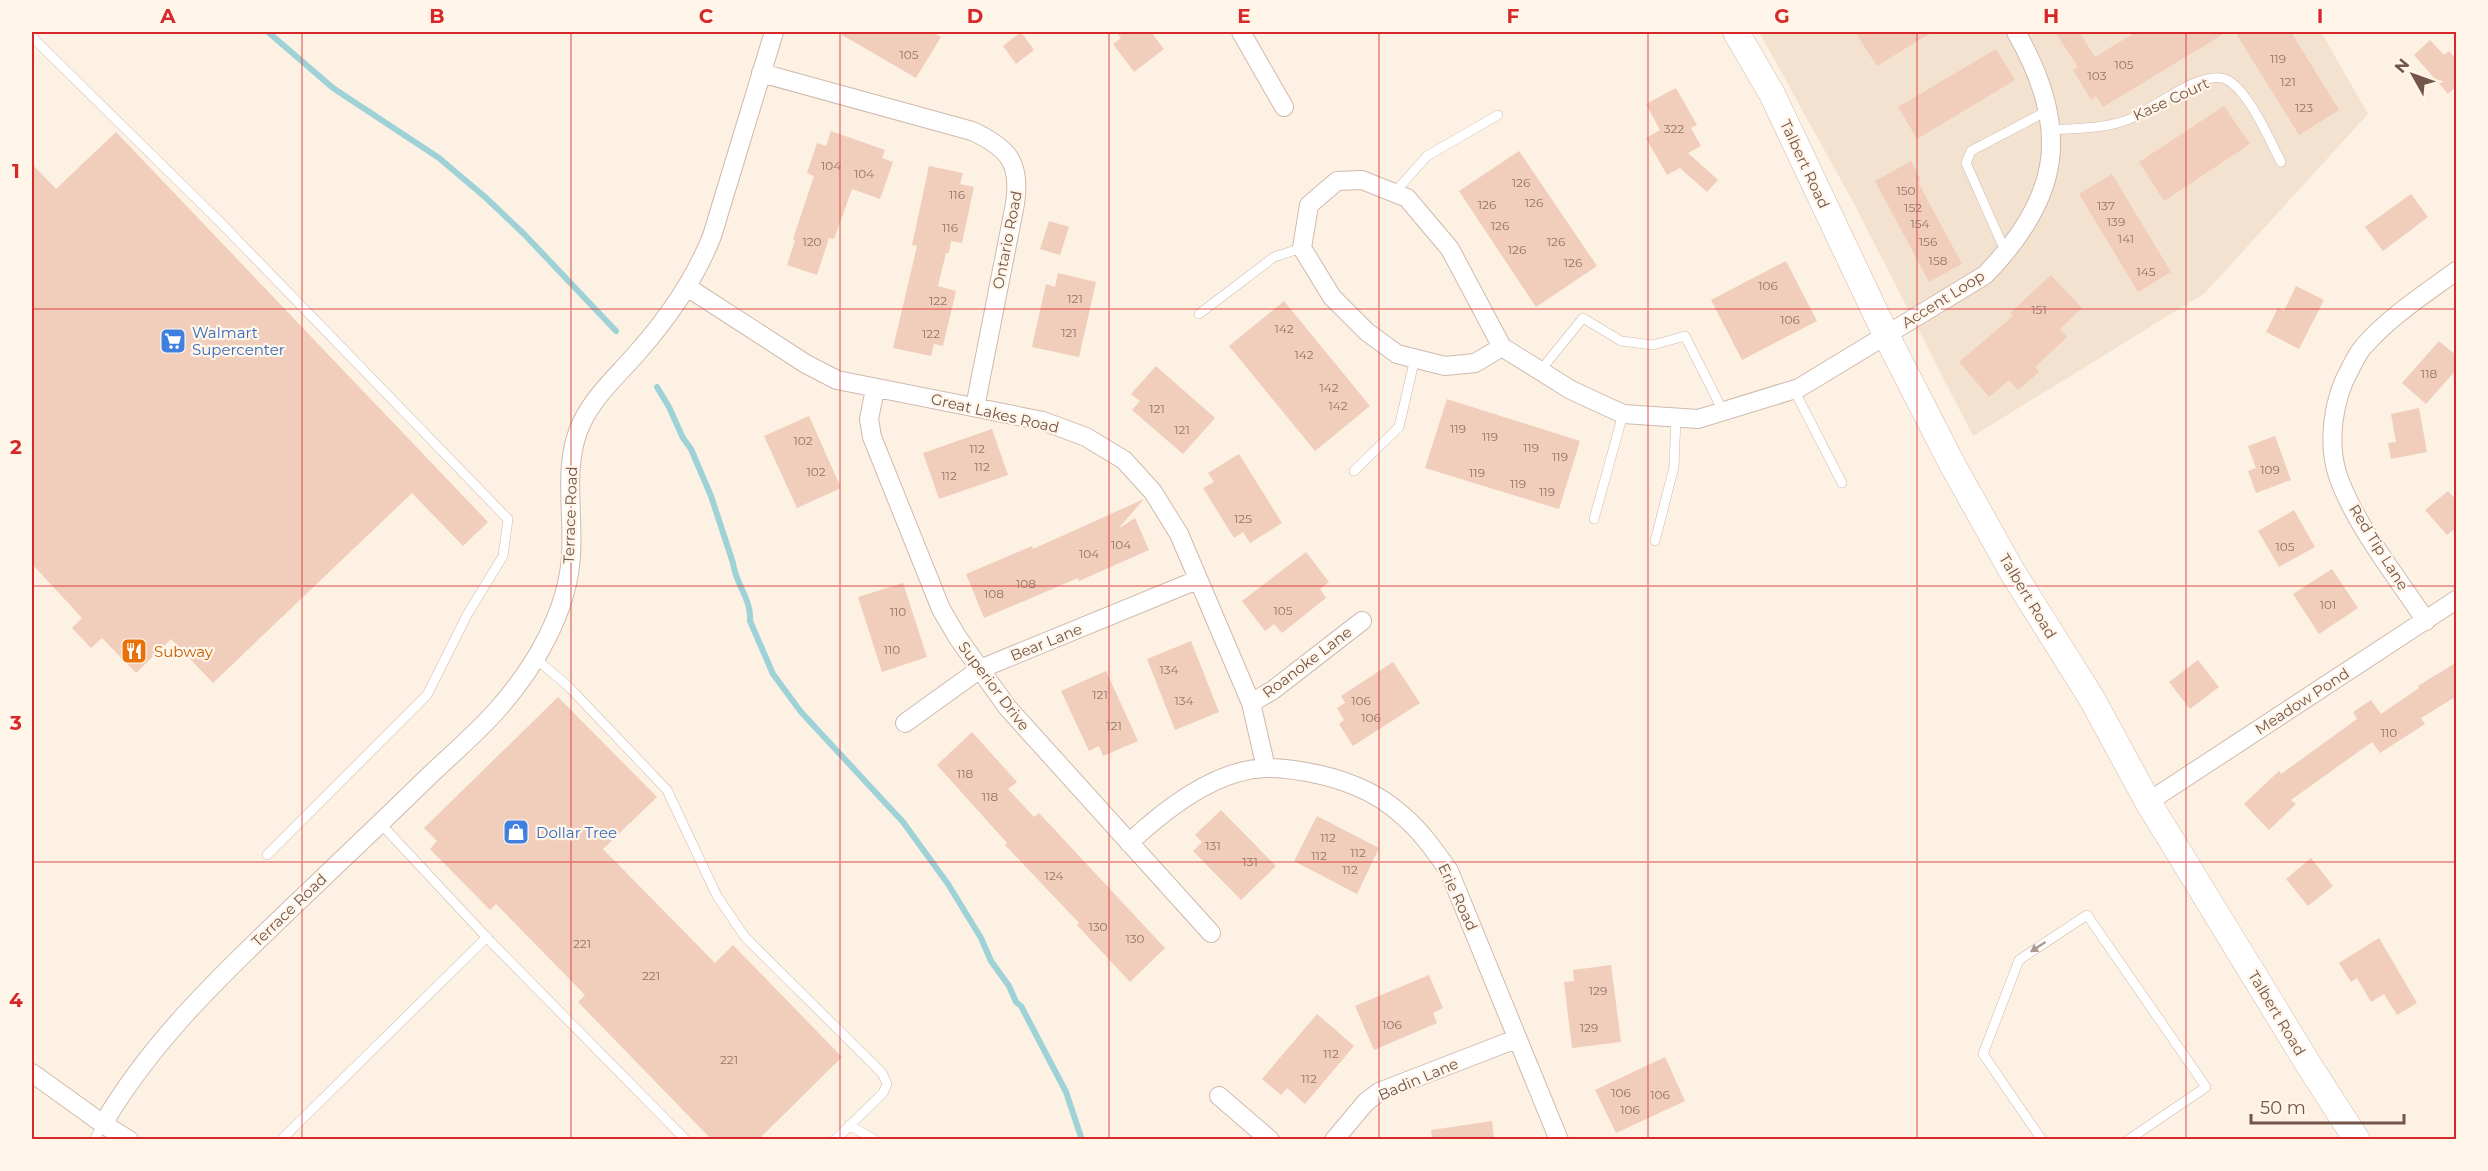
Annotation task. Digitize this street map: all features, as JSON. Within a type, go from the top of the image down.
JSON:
[{"type":"street","name":"Terrace Road","points":[[98,1132],[121,1094],[175,1023],[498,709],[536,659],[563,600],[571,556],[571,463],[581,423],[599,395],[639,351],[687,287],[700,265],[712,236],[774,32]]},
{"type":"street","points":[[1241,32],[1284,107]]},
{"type":"street","name":"Talbert Road","points":[[1736,32],[1772,94],[1886,335],[1952,464],[2013,573],[2092,699],[2148,802],[2356,1140]]},
{"type":"street","name":"Accent Loop","points":[[1623,414],[1698,419],[1794,390],[1984,275],[2006,253],[2023,230],[2040,202],[2048,171],[2052,130],[2049,110],[2034,65],[2016,32]]},
{"type":"street","name":"Ontario Road","points":[[761,73],[972,131],[996,142],[1011,160],[1018,183],[1015,204],[975,407]]},
{"type":"street","points":[[1502,347],[1475,363],[1445,366],[1397,354],[1368,332],[1332,297],[1302,248],[1309,205],[1337,181],[1362,180],[1407,198],[1450,249],[1502,347],[1571,390],[1623,414]]},
{"type":"street","name":"Red Tip Lane","points":[[2426,621],[2356,514],[2338,474],[2332,430],[2335,406],[2342,383],[2362,347],[2391,319],[2457,271]]},
{"type":"street","name":"Great Lakes Road","points":[[687,287],[806,364],[837,380],[1044,422],[1086,437],[1124,460],[1153,492],[1179,534],[1251,703],[1266,768]]},
{"type":"street","name":"Superior Drive","points":[[875,389],[869,418],[872,437],[941,609],[1007,707],[1210,933]]},
{"type":"street","name":"Bear Lane","points":[[905,723],[980,669],[1197,580]]},
{"type":"street","name":"Meadow Pond","points":[[2148,802],[2457,600]]},
{"type":"street","name":"Roanoke Lane","points":[[1251,703],[1273,690],[1362,621]]},
{"type":"street","name":"Erie Road","points":[[1129,843],[1158,816],[1193,793],[1223,779],[1266,768],[1337,779],[1370,791],[1401,814],[1424,837],[1449,871],[1559,1140]]},
{"type":"street","name":"Badin Lane","points":[[1334,1140],[1366,1102],[1379,1092],[1516,1039]]},
{"type":"street","points":[[32,1073],[98,1132],[129,1140]]},
{"type":"street","points":[[1220,1096],[1270,1140]]},
{"type":"lane","points":[[32,37],[221,223],[508,519],[503,556],[467,615],[427,696],[267,855]]},
{"type":"lane","name":"Kase Court","points":[[2052,130],[2113,124],[2133,118],[2208,78],[2224,78],[2244,94],[2282,162]]},
{"type":"lane","points":[[2006,253],[1966,163],[1971,151],[2049,110]]},
{"type":"lane","points":[[1395,192],[1427,156],[1498,115]]},
{"type":"lane","points":[[1199,314],[1274,257],[1302,248]]},
{"type":"lane","points":[[1540,371],[1583,318],[1621,341],[1653,345],[1685,336],[1723,411]]},
{"type":"lane","points":[[1354,471],[1399,427],[1415,358]]},
{"type":"lane","points":[[1794,390],[1842,483]]},
{"type":"lane","points":[[1594,519],[1623,414]]},
{"type":"lane","points":[[1655,541],[1674,467],[1676,417]]},
{"type":"lane","points":[[536,659],[568,686],[667,790],[717,896],[745,937],[882,1073],[887,1084],[883,1093],[835,1140]]},
{"type":"lane","points":[[380,824],[686,1140]]},
{"type":"lane","points":[[2042,1140],[1983,1054],[2019,960],[2087,915],[2206,1088],[2128,1140]]},
{"type":"lane","points":[[280,1140],[487,937]]},
{"type":"lane","points":[[849,1125],[875,1140]]},
{"type":"shaded area","points":[[1759,32],[2321,32],[2368,114],[2205,293],[1973,436],[1852,200]]},
{"type":"building","points":[[837,32],[932,32],[941,37],[916,78]]},
{"type":"building","points":[[1021,32],[1034,50],[1016,64],[1003,46]]},
{"type":"building","points":[[1116,32],[1151,32],[1164,49],[1134,72],[1113,44],[1121,38]]},
{"type":"building","points":[[1855,32],[1932,32],[1877,66]]},
{"type":"building","points":[[2055,32],[2079,32],[2095,57],[2136,32],[2227,32],[2103,107],[2096,96],[2091,100],[2073,70],[2078,67]]},
{"type":"building","points":[[2235,32],[2291,32],[2339,110],[2299,135]]},
{"type":"building","points":[[2430,40],[2444,55],[2449,51],[2457,60],[2457,86],[2448,94],[2414,55]]},
{"type":"building","points":[[1996,49],[2015,80],[1917,139],[1898,107]]},
{"type":"building","points":[[1676,88],[1697,125],[1691,128],[1701,146],[1688,153],[1718,180],[1707,192],[1680,168],[1667,175],[1646,138],[1660,130],[1646,104]]},
{"type":"building","points":[[2224,106],[2250,144],[2164,201],[2139,162]]},
{"type":"building","points":[[831,131],[885,150],[882,158],[893,162],[880,199],[852,189],[834,239],[829,238],[817,275],[787,265],[795,240],[793,239],[814,176],[807,173],[817,143],[826,146]]},
{"type":"building","name":"Walmart Supercenter","points":[[116,132],[488,522],[463,546],[412,493],[213,683],[171,639],[136,673],[102,638],[91,648],[72,628],[82,618],[32,564],[32,164],[56,189]]},
{"type":"building","points":[[1519,151],[1597,266],[1536,307],[1459,191]]},
{"type":"building","points":[[1911,161],[1921,180],[1918,182],[1962,264],[1929,282],[1875,181]]},
{"type":"building","points":[[929,166],[963,173],[960,184],[974,187],[962,243],[951,241],[949,253],[946,253],[938,286],[956,291],[943,346],[934,344],[931,356],[893,348],[917,246],[912,245]]},
{"type":"building","points":[[2112,174],[2171,272],[2138,292],[2079,194]]},
{"type":"building","points":[[2411,194],[2428,217],[2383,251],[2365,227]]},
{"type":"building","points":[[1049,221],[1069,227],[1060,255],[1040,249]]},
{"type":"building","points":[[1786,261],[1817,321],[1742,360],[1711,300]]},
{"type":"building","points":[[1058,273],[1096,282],[1079,357],[1032,347],[1046,284],[1055,287]]},
{"type":"building","points":[[2051,275],[2082,308],[2060,329],[2067,337],[2035,367],[2039,372],[2018,390],[2009,380],[1989,397],[1959,362],[2013,316],[2010,313]]},
{"type":"building","points":[[2296,286],[2324,300],[2299,349],[2266,332],[2278,308],[2284,311]]},
{"type":"building","points":[[1284,301],[1370,406],[1315,451],[1229,346]]},
{"type":"building","points":[[2439,341],[2457,356],[2457,369],[2426,404],[2402,383]]},
{"type":"building","points":[[1156,366],[1215,418],[1183,454],[1132,410],[1140,401],[1131,394]]},
{"type":"building","points":[[1447,399],[1580,441],[1559,509],[1425,468]]},
{"type":"building","points":[[2419,408],[2427,452],[2391,459],[2388,443],[2396,442],[2391,414]]},
{"type":"building","points":[[809,416],[841,488],[797,508],[764,436]]},
{"type":"building","points":[[992,429],[1008,475],[939,499],[923,453]]},
{"type":"building","points":[[2275,436],[2291,480],[2256,493],[2248,471],[2256,468],[2248,446]]},
{"type":"building","points":[[1239,454],[1282,523],[1250,543],[1243,532],[1234,538],[1203,488],[1214,482],[1208,473]]},
{"type":"building","points":[[2448,491],[2457,501],[2457,527],[2447,535],[2425,510]]},
{"type":"building","points":[[1144,499],[1118,529],[1135,518],[1149,550],[1079,581],[1078,578],[984,618],[966,574],[1032,546],[1033,549]]},
{"type":"building","points":[[2294,510],[2315,547],[2279,567],[2258,531]]},
{"type":"building","points":[[1306,552],[1329,582],[1320,589],[1326,598],[1282,633],[1274,624],[1265,631],[1242,601]]},
{"type":"building","points":[[2332,569],[2358,608],[2319,634],[2293,594]]},
{"type":"building","points":[[903,583],[927,657],[882,672],[858,597]]},
{"type":"building","points":[[1191,641],[1219,712],[1175,730],[1147,659]]},
{"type":"building","points":[[2198,660],[2219,687],[2190,709],[2169,682]]},
{"type":"building","points":[[1393,662],[1420,703],[1353,746],[1339,724],[1344,720],[1337,708],[1345,703],[1341,696]]},
{"type":"building","points":[[2457,662],[2457,696],[2421,718],[2425,724],[2380,753],[2372,742],[2291,800],[2296,804],[2269,830],[2244,804],[2279,771],[2281,774],[2357,719],[2353,712],[2371,700],[2381,714],[2419,688],[2418,686]]},
{"type":"building","points":[[1106,671],[1138,741],[1103,756],[1099,746],[1089,751],[1061,691]]},
{"type":"building","points":[[558,697],[657,797],[603,849],[715,963],[733,945],[842,1057],[758,1140],[712,1140],[578,1002],[585,995],[496,904],[490,910],[430,849],[437,841],[424,828]]},
{"type":"building","points":[[972,732],[1017,782],[1008,789],[1034,817],[1039,813],[1165,948],[1130,982],[1077,925],[1079,923],[1005,845],[1007,843],[937,765]]},
{"type":"building","points":[[1221,810],[1276,866],[1241,900],[1193,851],[1202,842],[1195,835]]},
{"type":"building","points":[[1317,816],[1379,848],[1357,894],[1294,861]]},
{"type":"building","points":[[2311,858],[2333,886],[2308,906],[2286,879]]},
{"type":"building","points":[[2379,938],[2417,1003],[2397,1015],[2384,994],[2371,1002],[2357,978],[2351,982],[2339,963]]},
{"type":"building","points":[[1611,965],[1621,1042],[1572,1048],[1564,982],[1574,981],[1573,970]]},
{"type":"building","points":[[1429,975],[1443,1008],[1433,1013],[1437,1023],[1374,1050],[1355,1006]]},
{"type":"building","points":[[1317,1014],[1354,1046],[1305,1104],[1287,1088],[1281,1095],[1262,1079]]},
{"type":"building","points":[[1665,1057],[1685,1101],[1616,1133],[1595,1090]]},
{"type":"building","points":[[1492,1121],[1494,1140],[1432,1140],[1431,1130]]},
{"type":"waterway","points":[[268,32],[333,88],[439,158],[485,197],[524,234],[616,331]]},
{"type":"waterway","points":[[657,387],[691,449],[711,496],[734,570],[746,599],[750,621],[773,674],[801,712],[903,822],[948,884],[981,938],[991,961],[1009,986],[1016,1002],[1021,1006],[1066,1092],[1082,1140]]},
{"type":"place","name":"Walmart Supercenter","points":[[173,341]]},
{"type":"place","name":"Subway","points":[[134,651]]},
{"type":"place","name":"Dollar Tree","points":[[516,832]]}]
